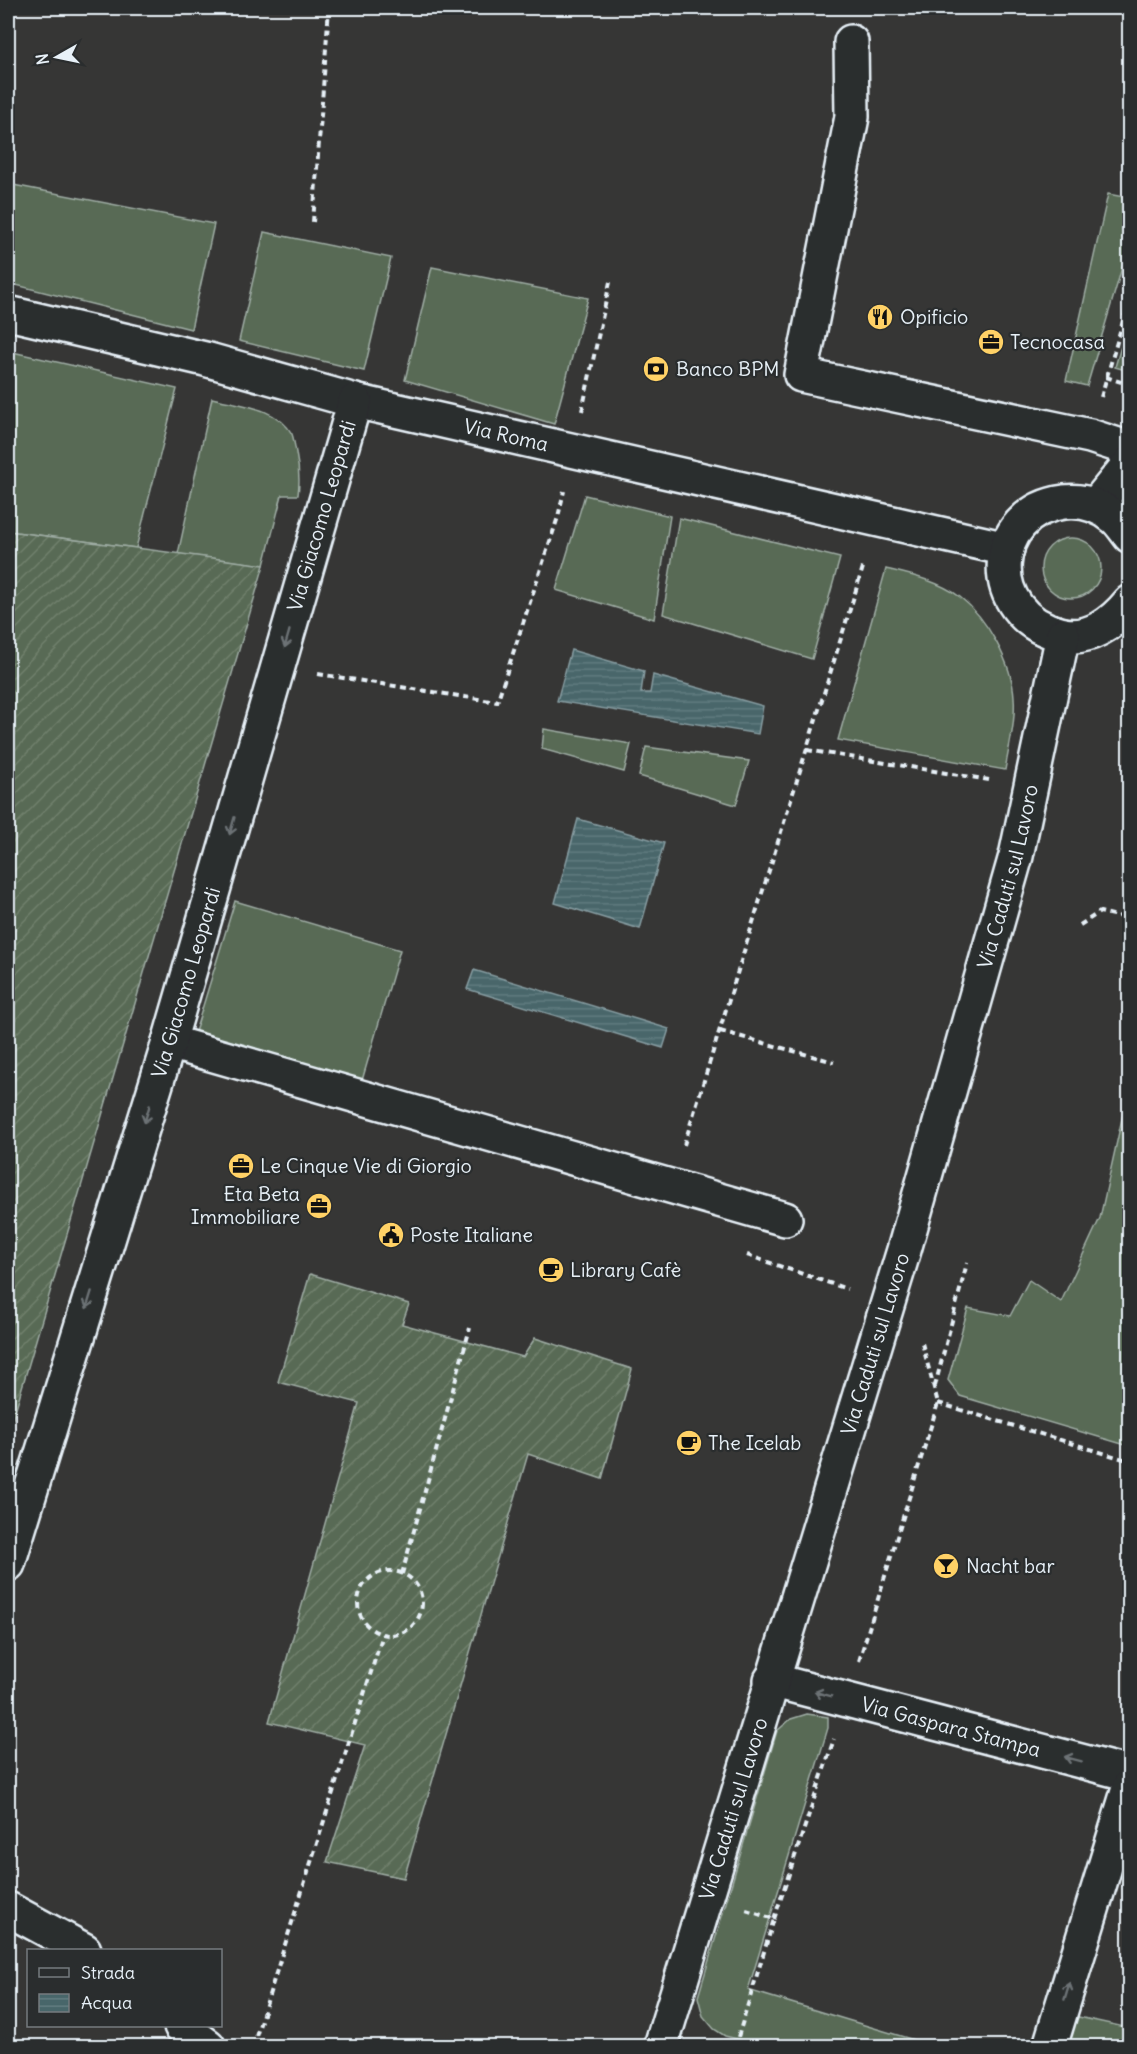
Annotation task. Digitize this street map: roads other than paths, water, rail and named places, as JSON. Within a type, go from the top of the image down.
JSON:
[{"type":"street","points":[[851,42],[852,117],[801,375],[1090,436],[1130,449]]},
{"type":"street","name":"Via Roma","points":[[8,313],[205,359],[356,401],[1007,549]]},
{"type":"street","name":"Via Giacomo Leopardi","points":[[8,1564],[169,1042],[356,401]]},
{"type":"street","points":[[1096,506],[1130,463]]},
{"type":"street","points":[[1130,536],[1116,518],[1096,506],[1075,501],[1052,504],[1032,513],[1017,529],[1007,549],[1004,572],[1009,595],[1022,615],[1041,629],[1063,635],[1084,635],[1102,628],[1119,616],[1130,602]]},
{"type":"street","name":"Via Caduti sul Lavoro","points":[[664,2046],[771,1680],[904,1250],[1013,867],[1063,635]]},
{"type":"street","points":[[169,1042],[785,1219]]},
{"type":"street","name":"Via Gaspara Stampa","points":[[771,1680],[1130,1774]]},
{"type":"street","points":[[1050,2046],[1130,1785]]},
{"type":"street","points":[[8,1909],[82,1949]]},
{"type":"street","points":[[184,2027],[208,2046]]},
{"type":"water","points":[[571,650],[644,671],[641,693],[650,693],[653,675],[763,706],[758,734],[557,701]]},
{"type":"water","points":[[578,819],[664,843],[640,929],[555,903]]},
{"type":"water","points":[[474,970],[669,1029],[663,1048],[467,989]]},
{"type":"place","name":"Opificio","points":[[880,317]]},
{"type":"place","name":"Tecnocasa","points":[[991,342]]},
{"type":"place","name":"Banco BPM","points":[[656,369]]},
{"type":"place","name":"Le Cinque Vie di Giorgio","points":[[241,1166]]},
{"type":"place","name":"Eta Beta Immobiliare","points":[[319,1206]]},
{"type":"place","name":"Poste Italiane","points":[[391,1235]]},
{"type":"place","name":"Library Cafè","points":[[551,1270]]},
{"type":"place","name":"The Icelab","points":[[689,1443]]},
{"type":"place","name":"Nacht bar","points":[[946,1566]]}]
